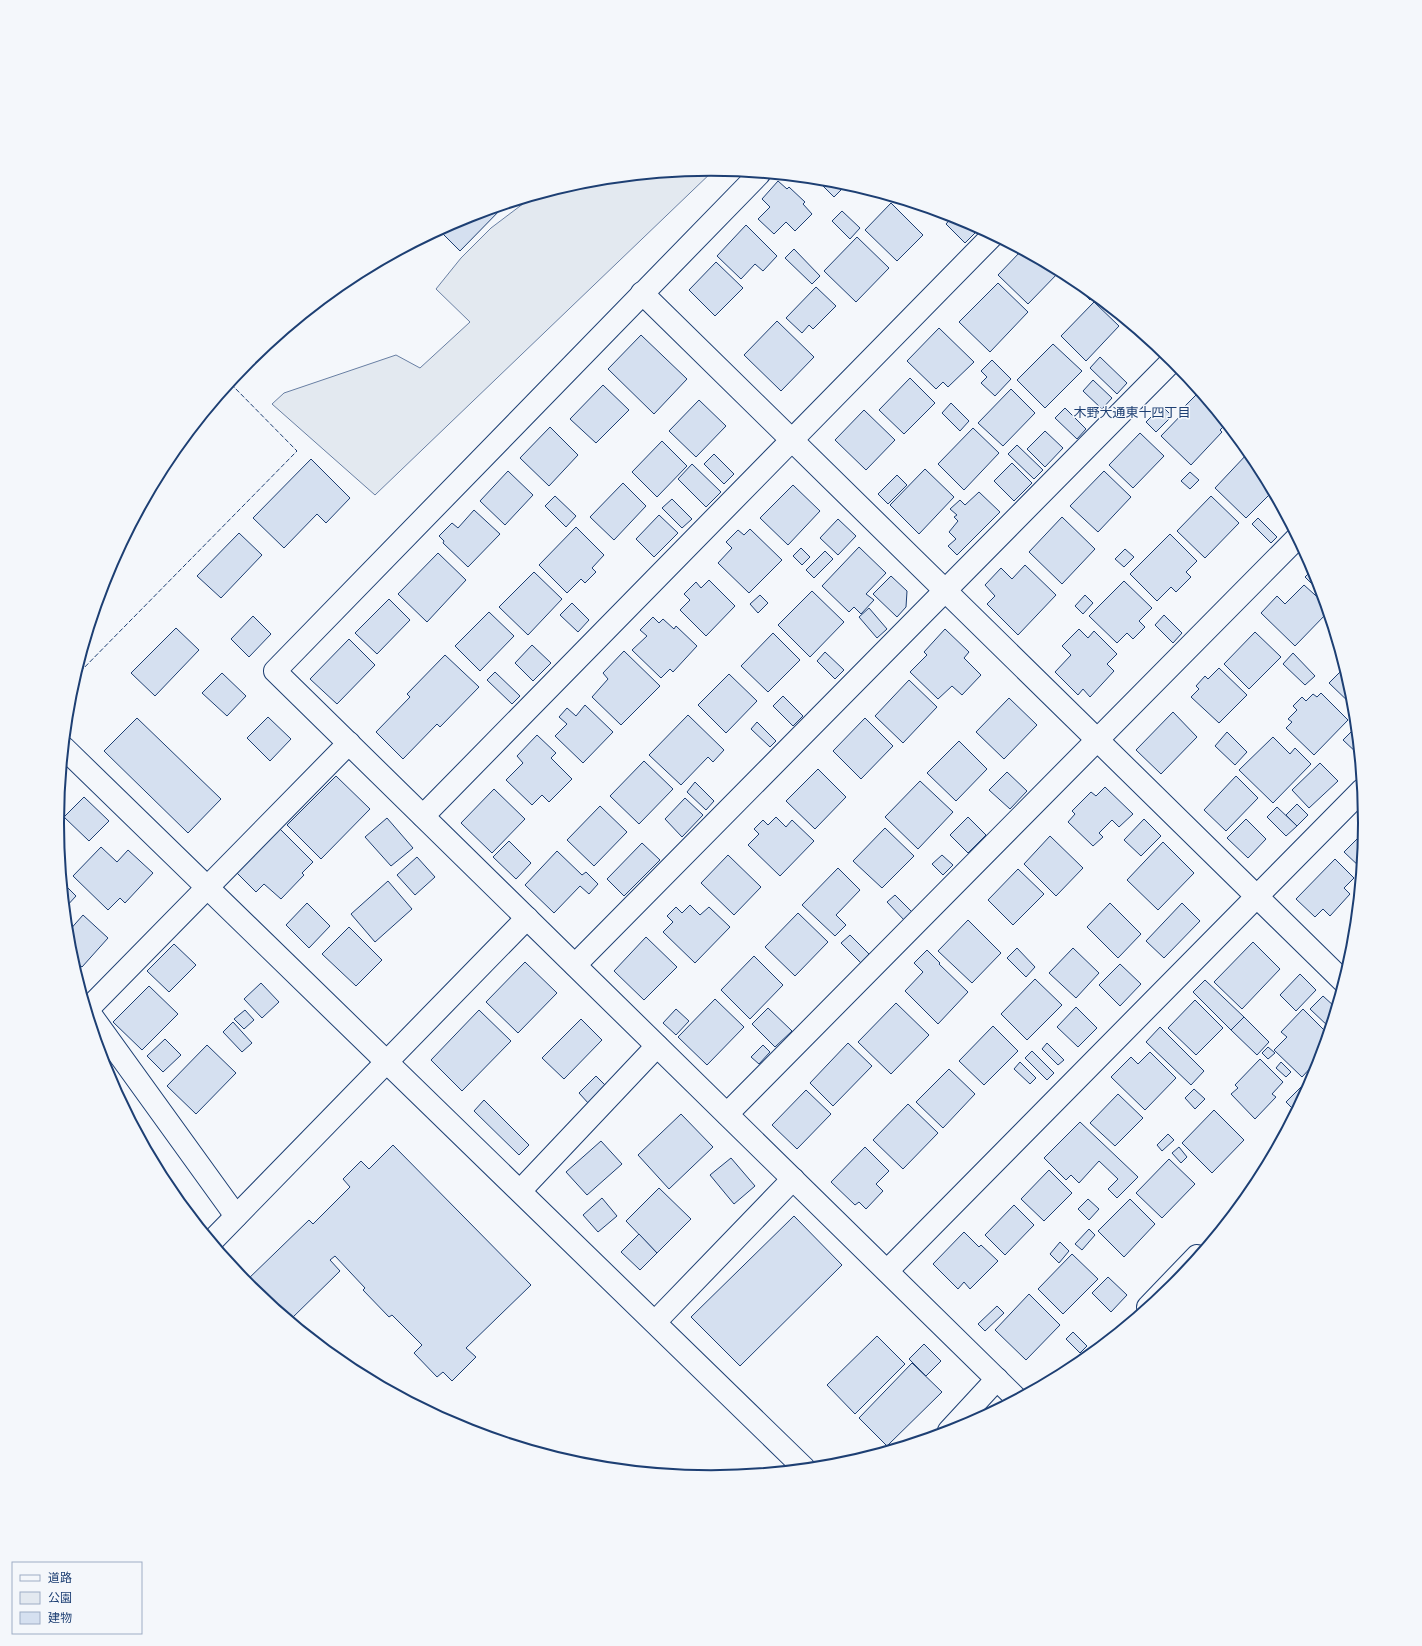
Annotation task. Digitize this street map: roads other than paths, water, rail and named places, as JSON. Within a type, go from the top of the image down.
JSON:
[{"type":"street","points":[[755,177],[275,671],[1013,1395]]},
{"type":"street","points":[[423,816],[989,239]]},
{"type":"street","points":[[642,293],[1339,977]]},
{"type":"street","points":[[575,965],[1168,366]]},
{"type":"street","points":[[727,1114],[1293,542]]},
{"type":"street","points":[[91,1007],[349,743]]},
{"type":"street","points":[[68,752],[799,1463]]},
{"type":"street","points":[[887,1271],[1357,795]]},
{"type":"street","points":[[215,1238],[527,918]]},
{"type":"street","points":[[95,1019],[236,1216]]},
{"type":"street","points":[[520,1191],[657,1046]]},
{"type":"street","points":[[655,1322],[793,1179]]},
{"type":"street","points":[[958,1421],[997,1379]]},
{"type":"district","name":"木野大通東十四丁目","points":[[1132,412]]}]
